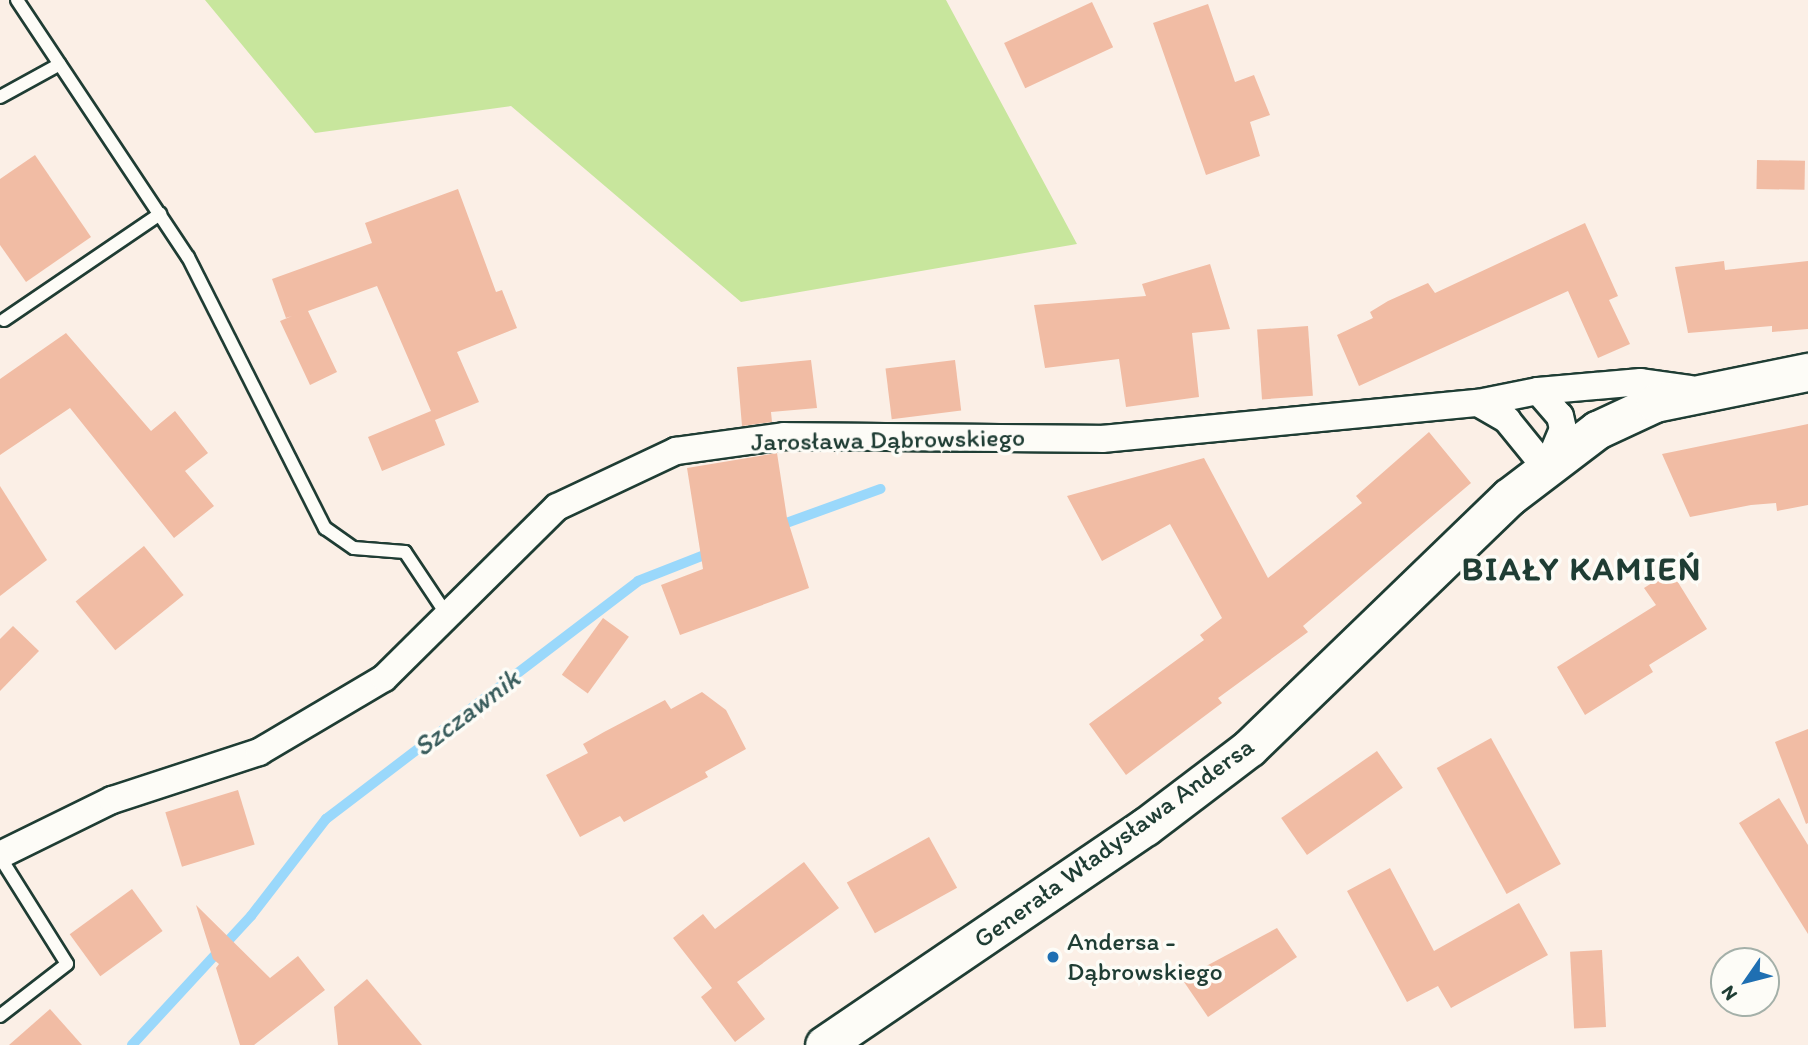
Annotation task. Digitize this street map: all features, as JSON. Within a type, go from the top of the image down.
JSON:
[{"type":"street","name":"Generała Władysława Andersa","points":[[824,1045],[1135,834],[1249,748],[1509,497],[1597,430],[1655,403],[1701,391],[1808,372]]},
{"type":"street","name":"Jarosława Dąbrowskiego","points":[[0,856],[112,800],[259,752],[384,678],[557,507],[676,451],[783,436],[1102,439],[1478,403],[1538,391],[1641,382],[1701,391]]},
{"type":"street","points":[[1478,403],[1507,420],[1546,468],[1563,429],[1560,416],[1538,391]]},
{"type":"lane","points":[[17,0],[188,257],[325,528],[354,548],[405,552],[447,615]]},
{"type":"lane","points":[[0,97],[60,64]]},
{"type":"lane","points":[[4,320],[160,214]]},
{"type":"lane","points":[[0,856],[67,964],[0,1016]]},
{"type":"green space","points":[[205,0],[946,0],[1077,244],[741,302],[511,106],[315,133]]},
{"type":"building","points":[[1092,2],[1113,47],[1025,88],[1004,43]]},
{"type":"building","points":[[1208,4],[1235,82],[1254,75],[1270,115],[1250,122],[1260,156],[1206,175],[1153,23]]},
{"type":"building","points":[[35,155],[91,237],[26,282],[0,245],[0,179]]},
{"type":"building","points":[[1757,160],[1805,161],[1804,190],[1756,189]]},
{"type":"building","points":[[458,189],[496,292],[502,290],[517,328],[457,352],[479,402],[435,420],[445,445],[382,471],[368,437],[431,411],[377,286],[308,311],[337,372],[310,385],[280,321],[292,316],[286,318],[272,279],[372,243],[365,223]]},
{"type":"building","points":[[1585,223],[1618,296],[1609,300],[1630,344],[1598,358],[1568,291],[1359,386],[1337,335],[1373,318],[1370,312],[1388,301],[1428,283],[1435,293]]},
{"type":"building","points":[[1724,261],[1725,270],[1808,261],[1808,329],[1772,332],[1772,326],[1688,333],[1675,267]]},
{"type":"building","points":[[1210,264],[1230,329],[1192,333],[1199,397],[1126,407],[1119,359],[1045,368],[1034,305],[1146,296],[1142,284]]},
{"type":"building","points":[[1308,326],[1313,396],[1262,399],[1257,330]]},
{"type":"building","points":[[66,333],[151,431],[175,411],[208,453],[185,471],[214,506],[174,538],[70,408],[0,455],[0,379]]},
{"type":"building","points":[[811,360],[817,408],[771,412],[772,422],[742,426],[737,367]]},
{"type":"building","points":[[955,360],[961,411],[892,419],[886,369]]},
{"type":"building","points":[[1808,424],[1808,505],[1777,511],[1776,503],[1751,505],[1690,517],[1662,454]]},
{"type":"building","points":[[1429,432],[1471,483],[1303,626],[1308,632],[1218,698],[1222,703],[1126,775],[1089,724],[1204,640],[1200,635],[1222,618],[1170,524],[1102,561],[1067,496],[1204,458],[1268,578],[1362,503],[1356,496]]},
{"type":"building","points":[[777,453],[787,518],[809,588],[680,635],[661,585],[703,569],[687,468]]},
{"type":"building","points":[[0,486],[47,560],[0,596]]},
{"type":"building","points":[[144,546],[184,595],[115,650],[76,601]]},
{"type":"building","points":[[1671,571],[1707,629],[1649,665],[1653,672],[1585,715],[1557,667],[1656,605],[1644,588]]},
{"type":"building","points":[[603,618],[629,637],[588,693],[562,675]]},
{"type":"building","points":[[13,626],[39,651],[0,691],[0,639]]},
{"type":"building","points":[[702,692],[726,710],[746,749],[705,772],[708,777],[624,822],[620,816],[580,837],[546,775],[588,753],[583,744],[604,732],[665,700],[671,709]]},
{"type":"building","points":[[1808,729],[1808,823],[1806,824],[1775,742]]},
{"type":"building","points":[[1491,738],[1561,864],[1507,894],[1437,768]]},
{"type":"building","points":[[1377,751],[1403,788],[1307,855],[1281,818]]},
{"type":"building","points":[[238,790],[255,845],[182,867],[165,812]]},
{"type":"building","points":[[1779,798],[1808,845],[1808,934],[1739,823]]},
{"type":"building","points":[[929,837],[957,888],[875,933],[847,883]]},
{"type":"building","points":[[804,862],[839,908],[737,982],[765,1019],[735,1042],[701,997],[712,988],[673,938],[703,914],[715,929]]},
{"type":"building","points":[[1390,868],[1434,951],[1519,903],[1548,955],[1451,1008],[1438,986],[1407,1002],[1347,891]]},
{"type":"building","points":[[132,889],[163,931],[100,976],[70,934]]},
{"type":"building","points":[[196,905],[270,978],[298,956],[325,990],[254,1045],[240,1045],[216,968],[219,964],[213,959]]},
{"type":"building","points":[[1277,928],[1297,957],[1208,1017],[1182,979]]},
{"type":"building","points":[[1602,950],[1606,1027],[1574,1029],[1570,952]]},
{"type":"building","points":[[367,979],[422,1045],[338,1045],[334,1007]]},
{"type":"building","points":[[50,1009],[82,1045],[9,1045]]},
{"type":"waterway","name":"Szczawnik","points":[[778,526],[880,489]]},
{"type":"waterway","name":"Szczawnik","points":[[132,1045],[251,916],[326,819],[638,581],[712,552]]},
{"type":"place","name":"Andersa - Dąbrowskiego","points":[[1053,957]]},
{"type":"district","name":"BIAŁY KAMIEŃ","points":[[1582,569]]}]
